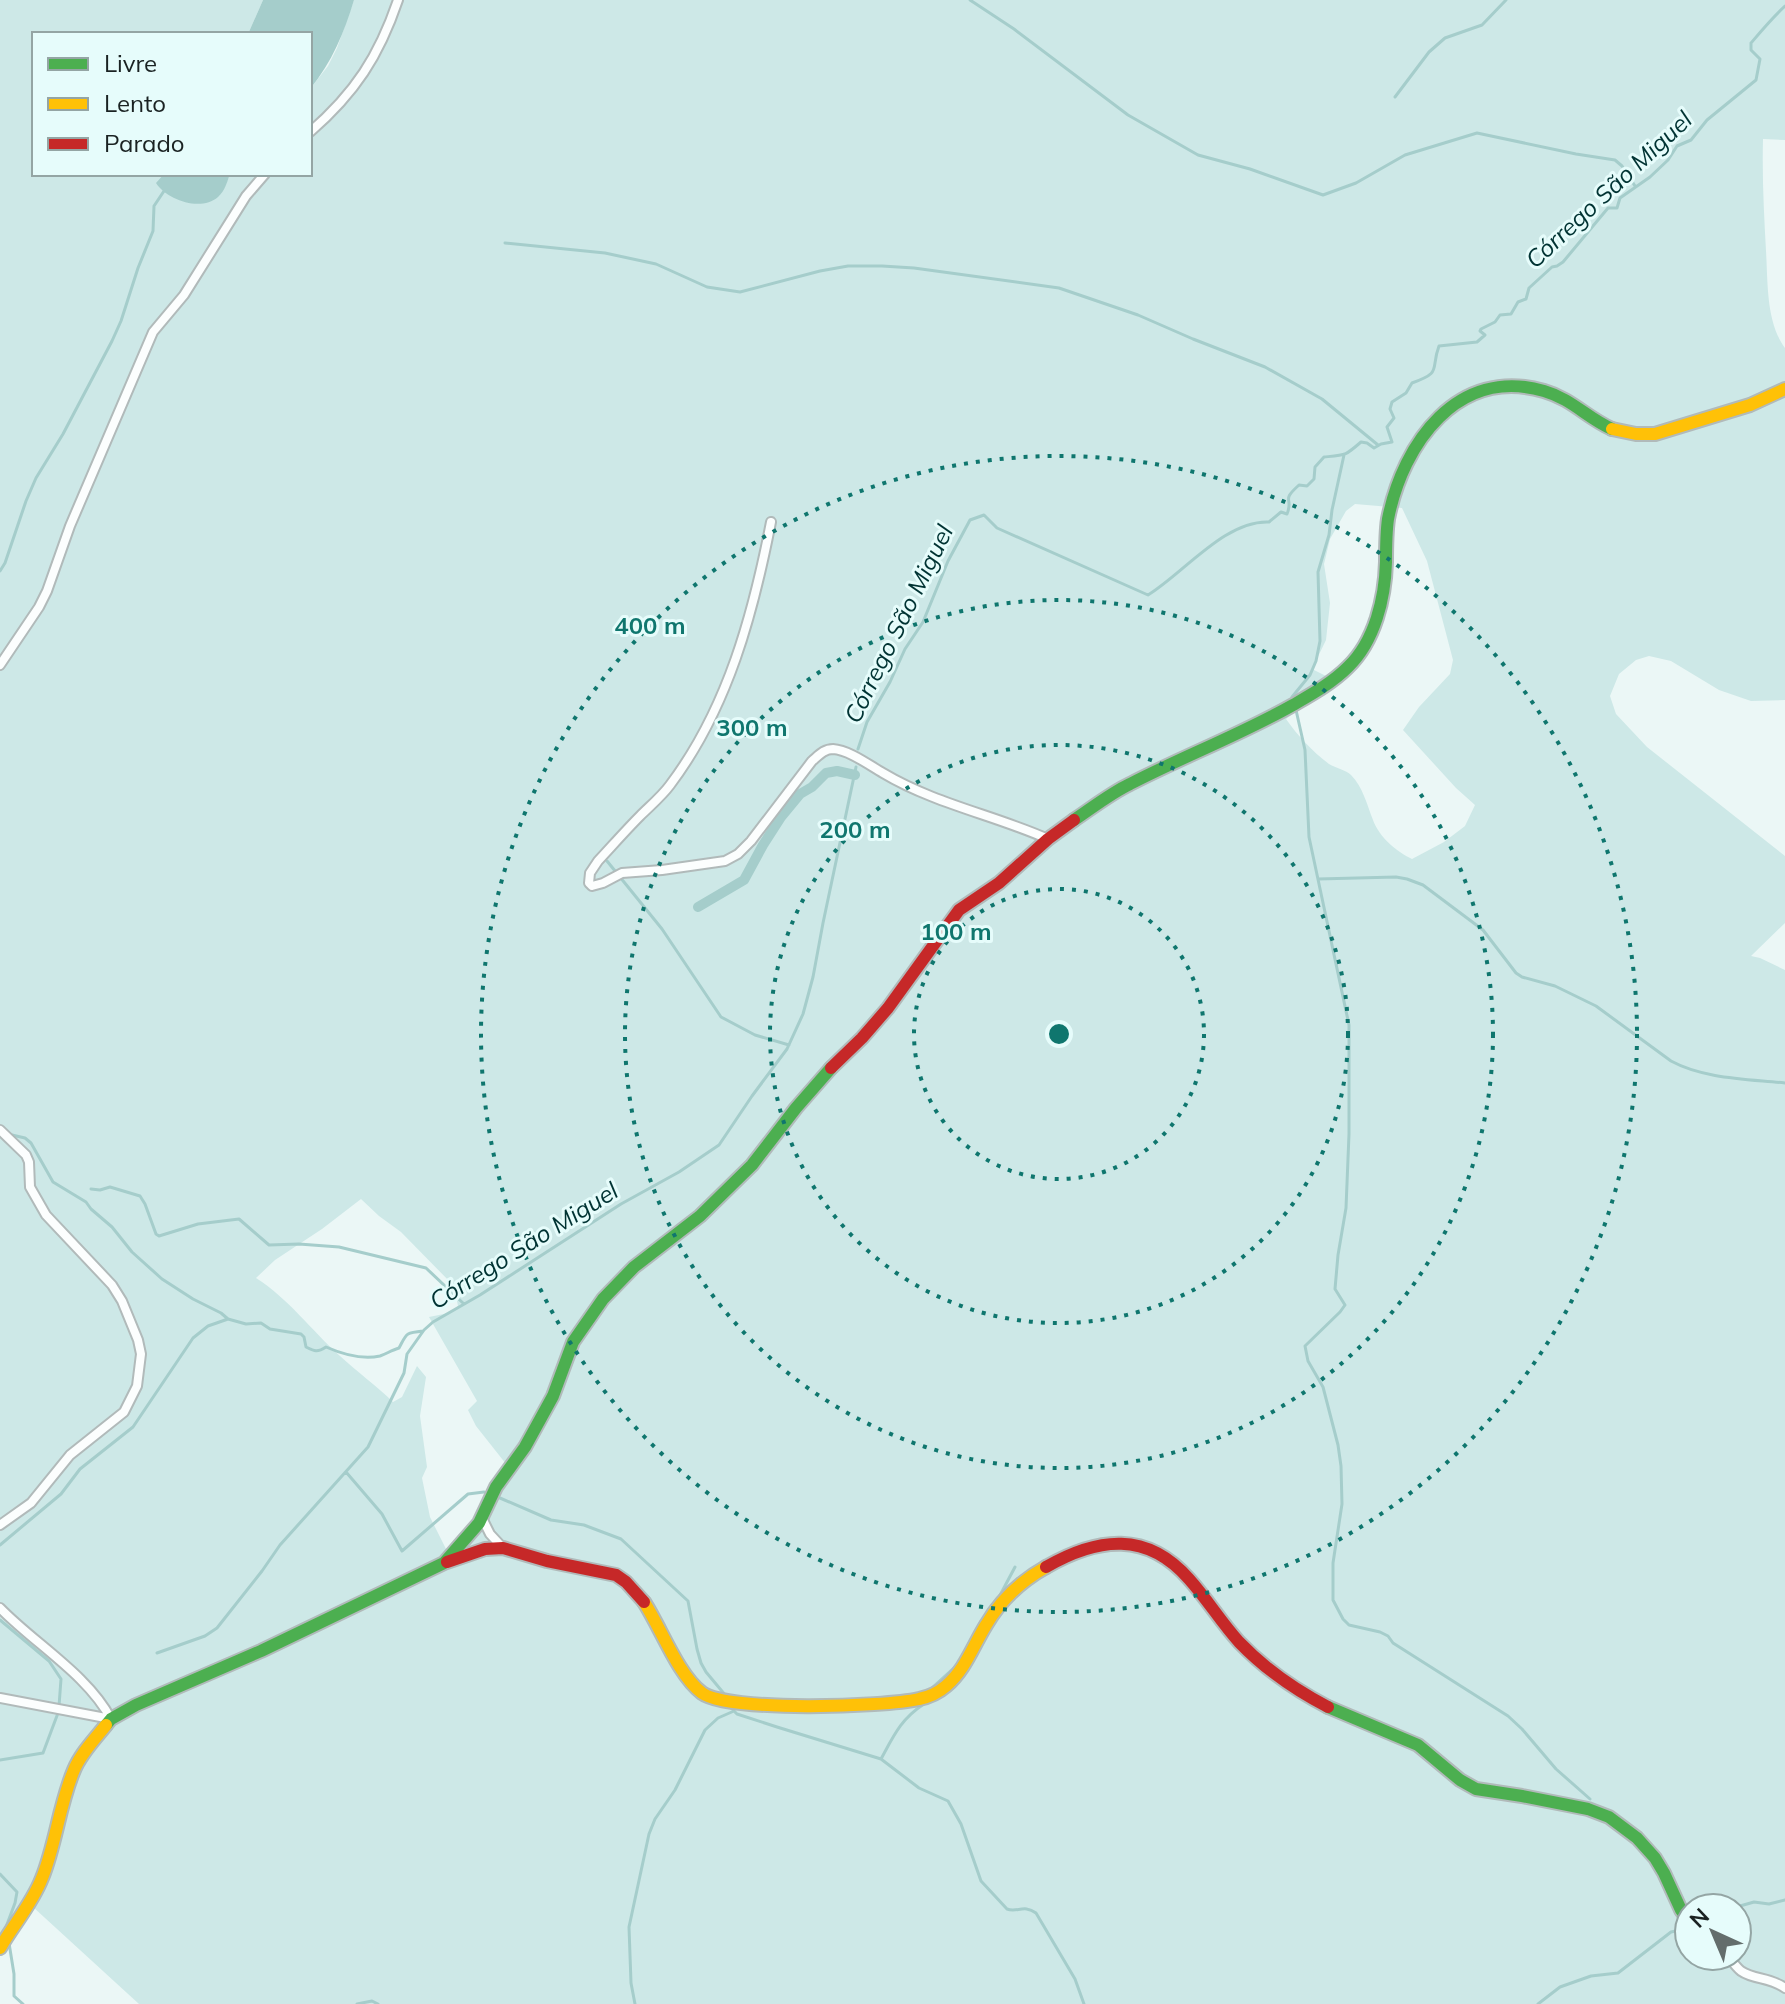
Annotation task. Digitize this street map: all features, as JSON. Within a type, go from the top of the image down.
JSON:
[{"type":"street","points":[[312,130],[351,93],[373,58],[398,0]]},
{"type":"street","points":[[0,665],[47,591],[70,526],[153,332],[192,285],[223,231],[263,176]]},
{"type":"street","points":[[444,1563],[482,1518],[496,1487],[525,1447],[553,1396],[573,1342],[603,1299],[634,1267],[700,1216],[752,1165],[825,1075],[888,1008],[959,910],[999,883],[1048,839],[1127,785],[1246,731],[1327,684],[1354,661],[1370,634],[1379,605],[1386,565],[1388,523],[1396,491],[1417,446],[1444,410],[1482,390],[1518,386],[1539,389],[1571,402],[1592,418],[1619,431],[1644,435],[1767,399],[1785,389]]},
{"type":"street","points":[[771,522],[757,590],[730,676],[712,717],[688,760],[668,787],[598,861],[590,873],[589,883],[597,885],[622,873],[725,861],[738,854],[805,769],[823,751],[830,749],[861,760],[906,785],[963,809],[1048,839]]},
{"type":"street","points":[[0,1130],[26,1155],[30,1187],[46,1215],[112,1285],[122,1301],[141,1354],[137,1386],[124,1412],[70,1455],[31,1503],[0,1525]]},
{"type":"street","points":[[482,1518],[490,1534],[503,1548]]},
{"type":"street","points":[[0,1948],[42,1878],[74,1769],[111,1719],[444,1563],[485,1549],[503,1548],[547,1561],[607,1572],[626,1582],[645,1603],[690,1683],[706,1696],[724,1701],[838,1707],[898,1702],[932,1695],[961,1670],[995,1609],[1024,1580],[1094,1548],[1117,1543],[1145,1546],[1180,1569],[1238,1641],[1266,1667],[1306,1696],[1419,1746],[1473,1788],[1603,1813],[1642,1842],[1665,1874],[1673,1895]]},
{"type":"street","points":[[0,1608],[99,1700],[111,1719]]},
{"type":"street","points":[[0,1698],[111,1719]]},
{"type":"street","points":[[1747,1972],[1770,1979],[1785,1988]]},
{"type":"shaded area","points":[[0,0],[263,0],[249,32],[32,32],[32,176],[166,176],[188,203],[215,198],[223,190],[229,176],[312,176],[312,86],[337,48],[354,0],[1785,0],[1785,140],[1763,139],[1763,153],[1769,302],[1774,326],[1785,348],[1785,700],[1751,701],[1719,690],[1671,661],[1649,656],[1636,660],[1619,674],[1610,696],[1616,714],[1647,747],[1785,856],[1785,923],[1751,956],[1785,970],[1785,2004],[139,2004],[33,1907],[0,1955]],"holes":[[[1355,504],[1402,508],[1427,561],[1453,660],[1450,674],[1419,707],[1403,730],[1475,805],[1465,826],[1444,842],[1412,859],[1384,838],[1351,775],[1323,759],[1286,719],[1336,681],[1312,669],[1326,640],[1330,603],[1324,564],[1330,539],[1346,511]],[[361,1199],[401,1232],[454,1286],[458,1306],[449,1313],[429,1317],[477,1401],[468,1410],[476,1426],[510,1469],[449,1555],[430,1517],[422,1478],[427,1467],[420,1416],[426,1377],[417,1366],[402,1397],[393,1402],[340,1356],[279,1295],[256,1278],[275,1260]]]},
{"type":"shaded area","points":[[263,0],[354,0],[336,47],[312,86],[312,32],[249,32]]},
{"type":"shaded area","points":[[162,176],[229,176],[218,197],[203,204],[176,199],[156,183]]},
{"type":"waterway","points":[[970,0],[1014,29],[1128,115],[1198,155],[1250,169],[1323,195],[1356,183],[1405,155],[1477,133],[1615,160],[1635,186]]},
{"type":"waterway","points":[[1395,97],[1429,52],[1445,38],[1482,25],[1506,0]]},
{"type":"waterway","name":"Córrego São Miguel","points":[[858,749],[867,722],[905,649],[923,622],[948,561],[970,520],[984,515],[997,528],[1148,595],[1221,538],[1237,529],[1269,522],[1281,512],[1287,514],[1290,494],[1299,485],[1307,486],[1314,479],[1315,467],[1324,457],[1345,454],[1361,442],[1374,448],[1392,442],[1387,427],[1394,418],[1390,409],[1392,402],[1406,393],[1412,383],[1432,373],[1439,346],[1477,342],[1485,335],[1481,329],[1495,322],[1500,315],[1511,314],[1518,302],[1526,299],[1529,288],[1552,267],[1563,262],[1608,208],[1617,208],[1620,198],[1650,177],[1668,160],[1677,146],[1691,140],[1707,120],[1756,80],[1760,59],[1751,50],[1751,43],[1785,6]]},
{"type":"waterway","points":[[0,571],[36,478],[63,434],[121,321],[153,231],[154,206],[164,191]]},
{"type":"waterway","points":[[505,243],[605,253],[656,264],[707,287],[740,292],[848,266],[914,268],[1059,288],[1138,315],[1265,367],[1322,399],[1378,445]]},
{"type":"waterway","points":[[1291,700],[1310,675],[1316,661],[1320,641],[1318,572],[1329,535],[1344,455]]},
{"type":"waterway","points":[[1296,710],[1305,750],[1309,837],[1349,1025],[1346,1208],[1335,1289],[1345,1305],[1305,1346],[1308,1361],[1323,1387],[1341,1466],[1342,1504],[1333,1563],[1333,1600],[1349,1625],[1388,1636],[1393,1643],[1508,1716],[1556,1769],[1590,1799]]},
{"type":"waterway","name":"Córrego São Miguel","points":[[157,1653],[205,1636],[217,1628],[280,1545],[368,1447],[404,1373],[407,1354],[424,1330],[719,1145],[787,1049],[803,1014],[856,767]]},
{"type":"waterway","points":[[698,907],[744,880],[781,817],[800,794],[826,773],[837,771],[855,775]]},
{"type":"waterway","points":[[607,861],[662,929],[721,1017],[755,1035],[789,1045]]},
{"type":"waterway","points":[[1318,879],[1396,877],[1423,885],[1483,930],[1516,973],[1555,986],[1596,1006],[1671,1061],[1712,1075],[1785,1083]]},
{"type":"waterway","points":[[12,1135],[31,1143],[53,1182],[86,1202],[162,1279],[228,1319],[246,1324],[261,1323],[270,1329],[301,1334],[306,1347],[313,1350],[326,1347],[366,1357],[380,1356],[399,1348],[407,1335],[423,1331]]},
{"type":"waterway","points":[[91,1189],[110,1187],[140,1196],[159,1236],[198,1224],[239,1219],[269,1245],[339,1247],[426,1268],[464,1304]]},
{"type":"waterway","name":"Córrego São Miguel","points":[[0,1545],[61,1494],[80,1469],[133,1427],[193,1338],[208,1326],[228,1319]]},
{"type":"waterway","points":[[346,1472],[382,1514],[402,1551],[468,1494],[484,1492]]},
{"type":"waterway","points":[[500,1498],[551,1520],[584,1525],[621,1539],[688,1601],[701,1663],[726,1696]]},
{"type":"waterway","points":[[998,1599],[1015,1567]]},
{"type":"waterway","name":"Córrego São Miguel","points":[[0,1620],[49,1661],[61,1679],[59,1706]]},
{"type":"waterway","points":[[933,1687],[956,1666]]},
{"type":"waterway","points":[[881,1759],[904,1722],[924,1704]]},
{"type":"waterway","points":[[731,1708],[737,1714],[881,1759],[919,1788],[948,1801],[961,1824],[981,1881],[1007,1909],[1028,1909],[1036,1913],[1075,1979],[1084,2004]]},
{"type":"waterway","points":[[635,2004],[629,1927],[649,1834],[705,1730],[718,1718],[734,1711]]},
{"type":"waterway","name":"Córrego São Miguel","points":[[0,1760],[43,1753],[58,1713]]},
{"type":"waterway","points":[[0,1874],[17,1892],[6,1927]]},
{"type":"waterway","points":[[1753,1902],[1769,1904],[1785,1900]]},
{"type":"waterway","points":[[1538,2004],[1560,1987],[1591,1976],[1618,1973],[1673,1932]]},
{"type":"waterway","points":[[9,1943],[14,1996],[23,2004]]},
{"type":"waterway","points":[[357,2004],[372,2001],[378,2004]]},
{"type":"traffic: fast","points":[[1074,820],[1123,788],[1293,705],[1348,667],[1372,632],[1381,604],[1386,535],[1395,491],[1421,439],[1439,417],[1461,400],[1485,390],[1513,386],[1544,391],[1612,429]]},
{"type":"traffic: fast","points":[[106,1725],[136,1705],[261,1651],[444,1563],[479,1523],[496,1487],[525,1447],[553,1396],[573,1342],[603,1299],[634,1267],[700,1216],[752,1165],[831,1068]]},
{"type":"traffic: fast","points":[[1328,1707],[1418,1745],[1460,1780],[1476,1789],[1588,1809],[1609,1817],[1637,1838],[1655,1858],[1673,1893]]},
{"type":"traffic: slow","points":[[1612,429],[1655,434],[1750,405],[1785,389]]},
{"type":"traffic: slow","points":[[644,1602],[685,1675],[702,1693],[717,1699],[807,1706],[901,1702],[937,1693],[953,1680],[998,1608],[1020,1585],[1046,1567]]},
{"type":"traffic: slow","points":[[0,1948],[38,1888],[77,1764],[106,1725]]},
{"type":"traffic: jam","points":[[831,1068],[888,1008],[959,910],[999,883],[1074,820]]},
{"type":"traffic: jam","points":[[1046,1567],[1084,1549],[1103,1545],[1139,1546],[1156,1553],[1173,1563],[1189,1579],[1232,1634],[1259,1661],[1292,1686],[1328,1707]]},
{"type":"traffic: jam","points":[[447,1562],[485,1549],[503,1548],[547,1561],[616,1575],[644,1602]]}]
